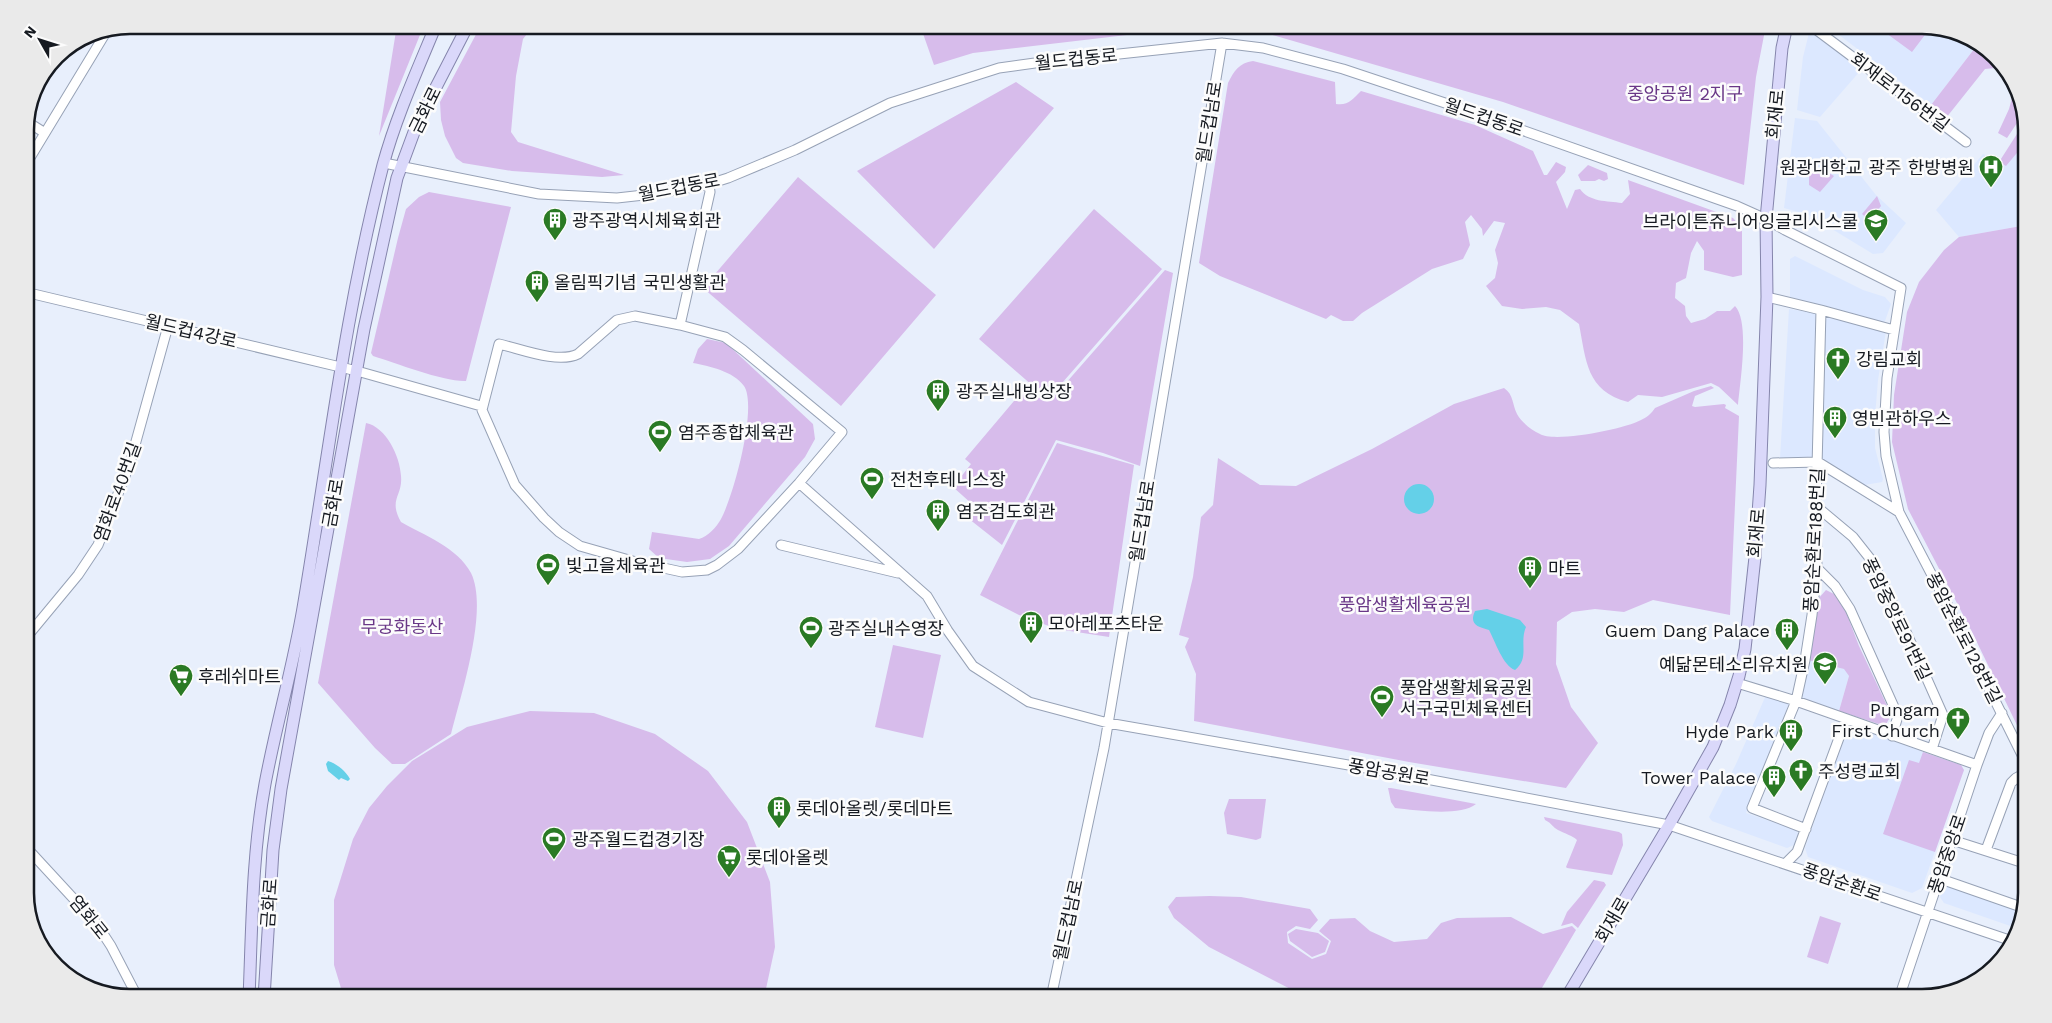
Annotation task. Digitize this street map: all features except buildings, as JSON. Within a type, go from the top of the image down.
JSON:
[{"type":"main road","name":"금화로","points":[[249,989],[253,871],[264,786],[302,611],[331,422],[357,277],[384,163],[399,117],[432,34]]},
{"type":"main road","name":"금화로","points":[[265,989],[273,850],[281,788],[364,329],[400,167],[417,124],[463,34]]},
{"type":"main road","name":"회재로","points":[[1571,989],[1713,747],[1737,683],[1745,649],[1760,485],[1767,297],[1766,218],[1774,114],[1785,34]]},
{"type":"street","name":"회재로1156번길","points":[[1822,34],[1966,142]]},
{"type":"street","points":[[34,150],[102,38]]},
{"type":"street","name":"월드컵동로","points":[[384,163],[539,194],[617,198],[709,184],[788,153],[890,103],[999,68],[1222,43],[1263,48],[1343,69],[1728,202],[1766,218]]},
{"type":"street","name":"월드컵남로","points":[[1053,989],[1108,723],[1222,43]]},
{"type":"street","points":[[34,126],[44,133]]},
{"type":"street","points":[[680,324],[710,192],[709,184]]},
{"type":"street","name":"풍암순환로128번길","points":[[1766,218],[1785,230],[1901,288],[1887,378],[1884,432],[1886,456],[1899,512],[2018,746]]},
{"type":"street","name":"월드컵4강로","points":[[34,294],[357,371],[482,406]]},
{"type":"street","points":[[1767,297],[1894,330]]},
{"type":"street","name":"풍암순환로188번길","points":[[1806,828],[1752,808],[1796,701],[1805,660],[1817,568],[1816,506],[1821,310]]},
{"type":"street","points":[[635,316],[680,324],[708,331],[733,342],[842,432],[799,483],[738,549],[707,570],[682,572],[639,563],[580,546],[559,532],[515,485],[482,406],[499,344],[554,357],[571,358],[620,318],[635,316]]},
{"type":"street","name":"염화로40번길","points":[[34,628],[78,575],[98,545],[130,463],[168,326]]},
{"type":"street","points":[[1773,463],[1818,462],[1899,512]]},
{"type":"street","name":"풍암공원로","points":[[799,483],[928,596],[948,631],[973,666],[1029,702],[1108,723],[1393,773],[1669,825]]},
{"type":"street","name":"풍암중앙로91번길","points":[[1816,506],[1853,537],[1872,561],[1904,625],[1943,715],[1932,749]]},
{"type":"street","points":[[781,544],[901,574]]},
{"type":"street","points":[[1817,568],[1835,586],[1850,609],[1898,716],[1892,736]]},
{"type":"street","points":[[1737,683],[1846,718],[1977,765]]},
{"type":"street","name":"풍암중앙로","points":[[1902,989],[1977,765],[1990,733],[2002,713]]},
{"type":"street","points":[[1786,863],[1797,852],[1846,718]]},
{"type":"street","points":[[1986,850],[2011,783],[2018,777]]},
{"type":"street","name":"풍암순환로","points":[[1669,825],[2006,939]]},
{"type":"street","points":[[1952,840],[2018,861]]},
{"type":"street","name":"염화로","points":[[34,856],[96,923],[112,946],[134,989]]},
{"type":"street","points":[[1938,878],[2017,906]]},
{"type":"shaded area","points":[[1809,34],[1815,34],[1861,70],[1820,117],[1797,110],[1803,57]]},
{"type":"shaded area","points":[[1838,34],[1935,35],[1959,41],[1974,49],[1931,105]]},
{"type":"shaded area","points":[[1795,118],[1817,121],[1876,195],[1906,223],[1883,253],[1873,254],[1809,215],[1784,208]]},
{"type":"shaded area","name":"원광대학교 광주 한방병원","points":[[2018,151],[2018,227],[1959,237],[1936,210],[1983,154],[2006,165]]},
{"type":"shaded area","points":[[1795,256],[1863,290],[1885,297],[1891,304],[1885,321],[1881,323],[1790,297],[1790,259]]},
{"type":"shaded area","points":[[1789,309],[1817,313],[1813,459],[1780,458]]},
{"type":"shaded area","points":[[1829,318],[1886,331],[1878,380],[1875,417],[1875,448],[1883,479],[1882,482],[1864,485],[1822,459],[1820,455],[1826,319]]},
{"type":"shaded area","name":"예닮몬테소리유치원","points":[[1808,660],[1845,669],[1849,676],[1839,711],[1804,699],[1801,694]]},
{"type":"shaded area","points":[[1766,695],[1789,703],[1746,813],[1796,830],[1799,835],[1796,844],[1787,848],[1712,821],[1709,817],[1736,764]]},
{"type":"shaded area","points":[[1853,727],[1961,765],[1964,770],[1922,888],[1912,893],[1808,857],[1805,848],[1847,730]]},
{"type":"shaded area","points":[[1948,886],[2016,910],[2012,927],[1944,903],[1940,897],[1944,888]]},
{"type":"green space","points":[[396,34],[420,34],[379,136]]},
{"type":"green space","points":[[476,34],[527,34],[523,39],[516,76],[511,132],[518,142],[624,175],[602,177],[512,171],[463,163],[456,158],[445,136],[441,120],[440,102]]},
{"type":"green space","points":[[923,34],[1135,34],[973,53],[934,65]]},
{"type":"green space","name":"중앙공원 2지구","points":[[1269,34],[1764,34],[1756,77],[1744,185],[1503,102]]},
{"type":"green space","points":[[1887,34],[1926,34],[1912,52]]},
{"type":"green space","points":[[1974,49],[1986,57],[1996,67],[1985,69],[1946,118],[1931,105]]},
{"type":"green space","points":[[1253,61],[1335,82],[1336,104],[1347,103],[1361,91],[1475,125],[1533,151],[1544,175],[1547,175],[1556,162],[1566,167],[1565,172],[1556,182],[1567,209],[1575,190],[1580,189],[1593,199],[1622,203],[1630,194],[1628,180],[1733,218],[1742,228],[1742,275],[1733,277],[1704,270],[1704,251],[1697,241],[1691,253],[1686,278],[1676,283],[1675,298],[1685,306],[1686,316],[1691,323],[1705,319],[1717,311],[1730,311],[1735,306],[1740,314],[1743,353],[1738,405],[1719,387],[1711,383],[1662,397],[1638,395],[1628,402],[1614,397],[1604,390],[1590,372],[1579,324],[1560,310],[1546,307],[1522,309],[1502,306],[1486,286],[1495,278],[1498,263],[1495,250],[1505,223],[1494,221],[1483,236],[1482,229],[1471,215],[1465,222],[1470,245],[1463,259],[1432,269],[1362,313],[1353,321],[1343,321],[1331,315],[1326,319],[1220,276],[1199,263],[1228,83],[1238,68]]},
{"type":"green space","points":[[1016,82],[1054,108],[934,249],[857,171]]},
{"type":"green space","points":[[2012,97],[2018,122],[2007,138],[1998,133]]},
{"type":"green space","points":[[2018,132],[2018,152],[2006,166],[1999,162]]},
{"type":"green space","points":[[1588,165],[1607,173],[1608,179],[1604,181],[1599,179],[1595,181],[1581,181],[1578,175]]},
{"type":"green space","points":[[1809,173],[1829,173],[1834,176],[1820,192],[1809,185]]},
{"type":"green space","points":[[798,177],[936,295],[841,406],[703,288]]},
{"type":"green space","points":[[429,192],[511,207],[466,381],[433,375],[373,356],[371,353],[406,209],[419,197]]},
{"type":"green space","points":[[1877,196],[1881,206],[1869,220],[1862,214]]},
{"type":"green space","points":[[1094,209],[1162,269],[1048,399],[979,339]]},
{"type":"green space","points":[[2018,227],[2018,727],[1973,634],[1908,509],[1892,442],[1894,395],[1907,312],[1919,282],[1944,250],[1959,237]]},
{"type":"green space","points":[[1165,270],[1173,273],[1140,466],[1056,440],[1002,545],[964,515],[972,504],[953,487],[971,464],[965,459],[1020,394],[1051,400]]},
{"type":"green space","points":[[707,339],[726,343],[813,424],[815,439],[805,457],[729,546],[710,559],[687,562],[659,558],[649,549],[652,532],[699,539],[709,534],[717,526],[732,492],[742,452],[746,432],[748,397],[744,386],[734,377],[720,370],[693,363],[698,349]]},
{"type":"green space","name":"풍암생활체육공원","points":[[1711,386],[1714,388],[1695,396],[1692,406],[1724,404],[1726,405],[1725,408],[1739,416],[1730,615],[1653,600],[1624,612],[1595,609],[1572,612],[1557,622],[1556,664],[1571,707],[1598,743],[1566,788],[1409,762],[1194,721],[1196,674],[1185,647],[1189,638],[1179,635],[1193,577],[1201,517],[1213,505],[1218,458],[1260,485],[1296,486],[1372,449],[1454,404],[1504,388],[1510,394],[1517,414],[1524,423],[1540,434],[1559,437],[1590,434],[1633,424],[1647,417],[1655,408],[1694,391]]},
{"type":"green space","name":"무궁화동산","points":[[366,423],[380,430],[395,451],[401,476],[396,508],[401,522],[440,543],[458,556],[471,573],[476,589],[477,608],[472,652],[451,734],[405,764],[392,764],[375,748],[318,683]]},
{"type":"green space","points":[[1057,443],[1134,465],[1109,637],[1057,629],[1019,615],[980,595]]},
{"type":"green space","points":[[1826,590],[1834,594],[1846,612],[1859,646],[1890,712],[1885,726],[1839,711],[1849,676],[1844,669],[1808,660],[1818,599]]},
{"type":"green space","points":[[893,645],[941,655],[923,738],[875,727]]},
{"type":"green space","name":"광주월드컵경기장","points":[[530,711],[594,713],[655,734],[708,771],[747,822],[770,882],[775,947],[766,989],[341,989],[334,965],[334,900],[353,839],[369,808],[387,786],[412,761],[467,727]]},
{"type":"green space","points":[[1923,752],[1961,765],[1964,770],[1935,852],[1883,834],[1909,760],[1919,763]]},
{"type":"green space","points":[[1388,788],[1476,804],[1469,808],[1449,812],[1395,808],[1391,802]]},
{"type":"green space","points":[[1229,799],[1266,799],[1261,838],[1256,840],[1227,834],[1224,813]]},
{"type":"green space","points":[[1544,817],[1622,834],[1623,845],[1612,875],[1567,868],[1577,840],[1556,829]]},
{"type":"green space","points":[[1594,880],[1604,882],[1606,885],[1578,928],[1572,923],[1561,926],[1567,912]]},
{"type":"green space","points":[[1176,897],[1241,897],[1310,909],[1318,920],[1310,929],[1296,926],[1287,932],[1288,943],[1312,959],[1326,954],[1331,941],[1319,931],[1330,919],[1355,918],[1370,931],[1394,942],[1427,939],[1441,923],[1457,918],[1511,917],[1543,934],[1572,926],[1576,930],[1541,989],[1291,989],[1209,947],[1174,918],[1168,907]]},
{"type":"green space","points":[[1820,916],[1841,923],[1828,964],[1807,957]]},
{"type":"green space","points":[[1296,929],[1318,933],[1329,941],[1325,952],[1312,957],[1290,941],[1288,934]]},
{"type":"water","points":[[1419,484],[1430,488],[1434,499],[1430,510],[1419,514],[1408,510],[1404,499],[1408,488]]},
{"type":"water","points":[[1487,609],[1520,620],[1526,627],[1523,639],[1522,660],[1515,670],[1503,658],[1489,630],[1478,626],[1474,622],[1473,615],[1475,611]]},
{"type":"water","points":[[328,761],[340,768],[350,779],[348,781],[341,778],[339,780],[328,771],[326,764]]},
{"type":"place","name":"원광대학교 광주 한방병원","points":[[1991,188]]},
{"type":"place","name":"광주광역시체육회관","points":[[555,241]]},
{"type":"place","name":"브라이튼쥬니어잉글리시스쿨","points":[[1876,242]]},
{"type":"place","name":"올림픽기념 국민생활관","points":[[537,303]]},
{"type":"place","name":"강림교회","points":[[1838,380]]},
{"type":"place","name":"광주실내빙상장","points":[[938,412]]},
{"type":"place","name":"영빈관하우스","points":[[1835,439]]},
{"type":"place","name":"염주종합체육관","points":[[660,453]]},
{"type":"place","name":"전천후테니스장","points":[[872,500]]},
{"type":"place","name":"염주검도회관","points":[[938,532]]},
{"type":"place","name":"빛고을체육관","points":[[548,586]]},
{"type":"place","name":"마트","points":[[1530,589]]},
{"type":"place","name":"모아레포츠타운","points":[[1031,644]]},
{"type":"place","name":"광주실내수영장","points":[[811,649]]},
{"type":"place","name":"Guem Dang Palace","points":[[1787,651]]},
{"type":"place","name":"예닮몬테소리유치원","points":[[1825,685]]},
{"type":"place","name":"후레쉬마트","points":[[181,697]]},
{"type":"place","name":"풍암생활체육공원 서구국민체육센터","points":[[1382,718]]},
{"type":"place","name":"Pungam First Church","points":[[1958,740]]},
{"type":"place","name":"Hyde Park","points":[[1791,752]]},
{"type":"place","name":"주성령교회","points":[[1801,792]]},
{"type":"place","name":"Tower Palace","points":[[1774,798]]},
{"type":"place","name":"롯데아올렛/롯데마트","points":[[779,829]]},
{"type":"place","name":"광주월드컵경기장","points":[[554,860]]},
{"type":"place","name":"롯데아올렛","points":[[729,878]]}]
